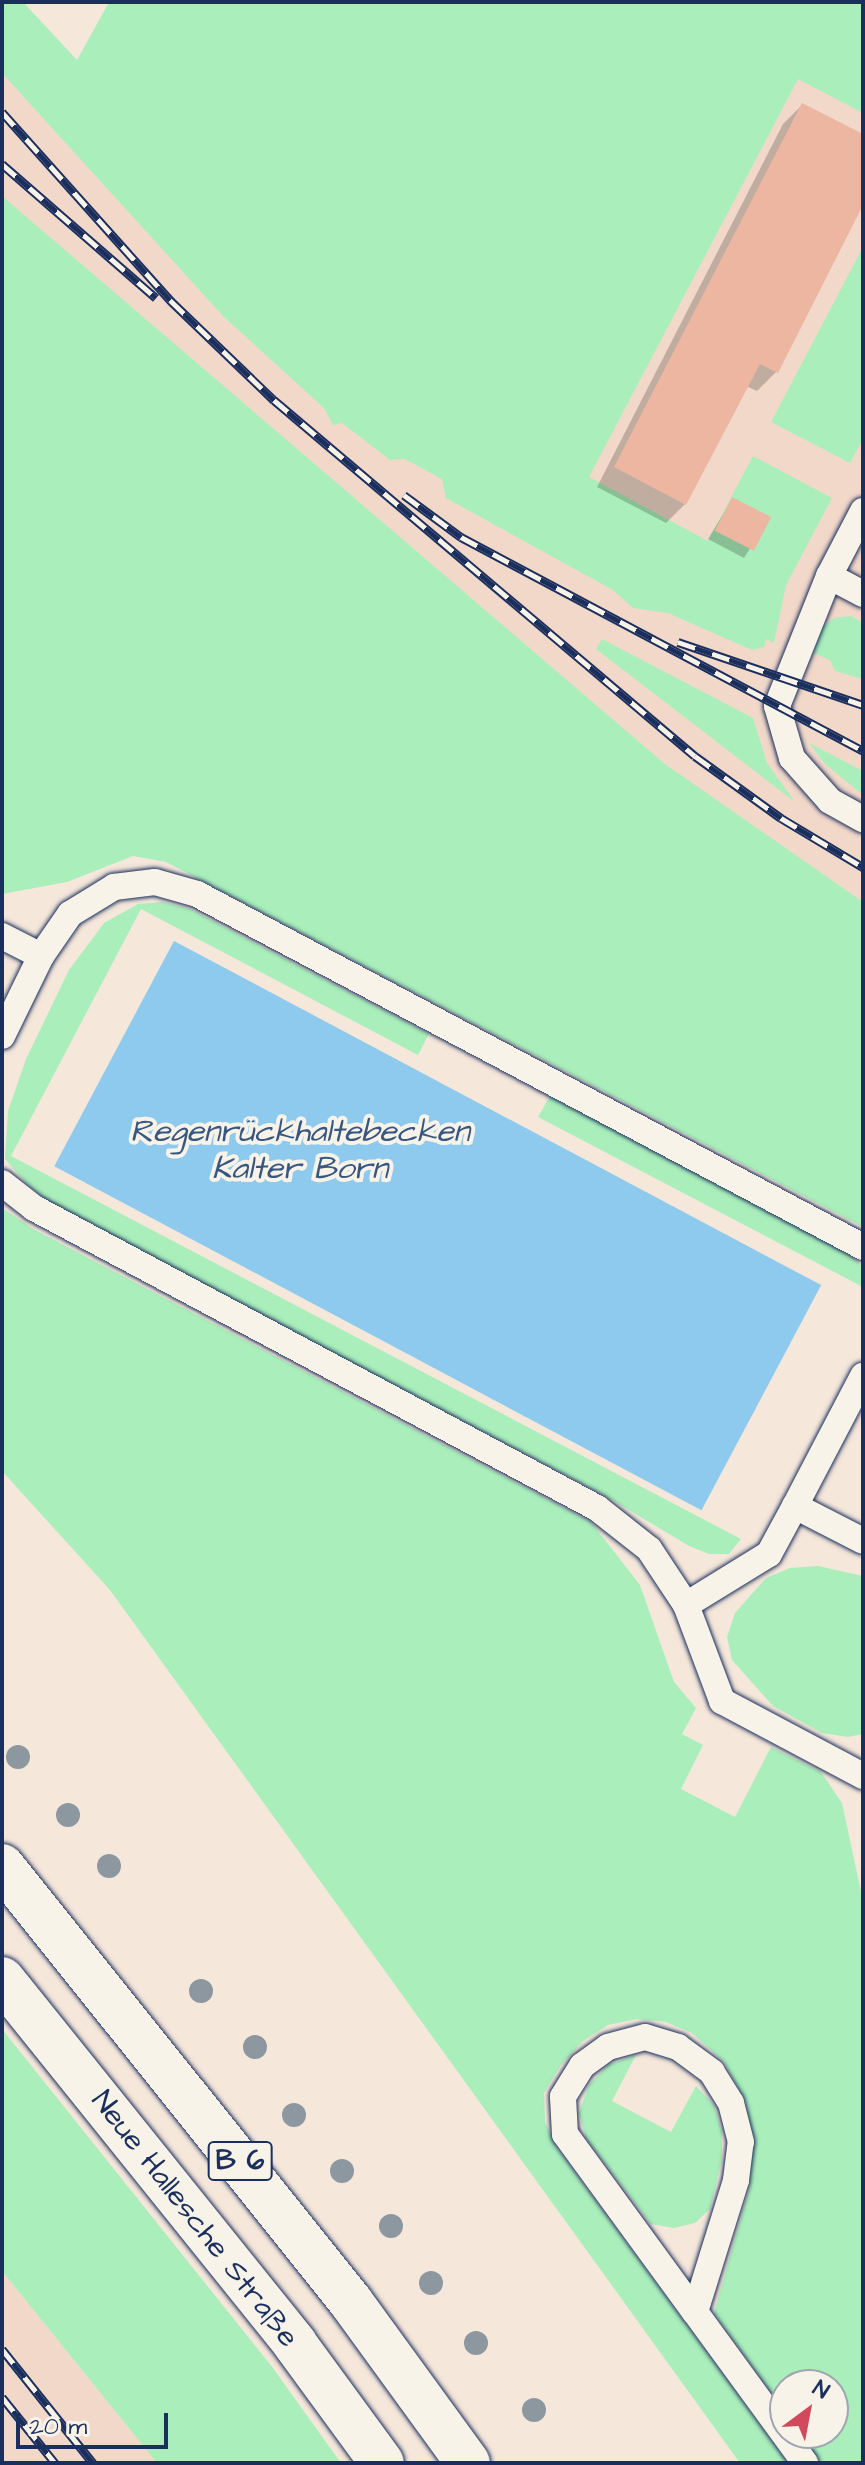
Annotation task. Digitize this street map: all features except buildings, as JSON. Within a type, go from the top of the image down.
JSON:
[{"type":"main road","name":"B 6","points":[[2,1866],[351,2302],[468,2463]]},
{"type":"main road","name":"Neue Hallesche Straße","points":[[2,1979],[295,2344],[382,2463]]},
{"type":"lane","points":[[863,511],[829,576],[777,706],[792,758],[830,801],[863,819]]},
{"type":"lane","points":[[829,576],[863,594]]},
{"type":"lane","points":[[2,1036],[41,956],[70,914],[114,887],[155,882],[197,894],[863,1247]]},
{"type":"lane","points":[[2,936],[41,956]]},
{"type":"lane","points":[[2,1183],[34,1208],[597,1508],[649,1549],[686,1605],[722,1701],[863,1776]]},
{"type":"lane","points":[[686,1605],[769,1554],[863,1376]]},
{"type":"lane","points":[[795,1506],[863,1541]]},
{"type":"lane","points":[[695,2312],[736,2180],[741,2142],[731,2103],[712,2072],[678,2047],[645,2037],[608,2047],[582,2066],[563,2097],[565,2134],[805,2463]]},
{"type":"shaded area","points":[[737,2],[863,2],[863,975],[2,267],[2,24],[248,298]]},
{"type":"shaded area","points":[[2,2271],[157,2463],[2,2463]]},
{"type":"green space","points":[[2,2],[23,2],[77,60],[109,2],[863,2],[863,113],[798,79],[589,477],[708,541],[753,456],[832,498],[786,585],[774,643],[766,639],[764,647],[752,650],[668,613],[633,608],[613,590],[446,498],[442,479],[405,459],[390,460],[342,423],[333,425],[324,408],[224,317],[2,73]]},
{"type":"green space","points":[[2,196],[665,764],[863,902],[863,1227],[166,862],[133,856],[67,882],[2,894]]},
{"type":"green space","points":[[863,247],[863,439],[850,463],[771,422]]},
{"type":"green space","points":[[851,616],[863,623],[863,679],[835,671],[830,660],[809,651],[822,627],[834,618]]},
{"type":"green space","points":[[602,639],[753,718],[767,763],[795,802],[596,649]]},
{"type":"green space","points":[[809,743],[863,771],[863,795],[825,764]]},
{"type":"green space","points":[[163,902],[190,909],[429,1034],[418,1055],[141,909],[11,1156],[741,1539],[729,1554],[709,1554],[689,1546],[604,1495],[55,1207],[27,1184],[5,1159],[8,1111],[26,1059],[69,970],[104,923],[138,904]]},
{"type":"green space","points":[[550,1096],[842,1247],[863,1267],[863,1287],[538,1117]]},
{"type":"green space","points":[[2,1208],[35,1230],[591,1522],[640,1585],[674,1682],[696,1708],[682,1734],[703,1745],[681,1789],[735,1817],[771,1747],[821,1772],[842,1803],[863,1901],[863,2463],[821,2463],[811,2449],[849,2449],[849,2369],[769,2369],[769,2390],[714,2313],[750,2186],[752,2145],[746,2102],[724,2062],[692,2033],[666,2022],[637,2019],[608,2025],[583,2041],[561,2065],[544,2093],[545,2122],[557,2148],[769,2437],[769,2449],[778,2449],[788,2463],[740,2463],[110,1590],[2,1471]]},
{"type":"green space","points":[[818,1566],[863,1576],[863,1734],[848,1737],[822,1733],[773,1706],[732,1660],[727,1637],[735,1613],[766,1578],[790,1568]]},
{"type":"green space","points":[[2,2029],[273,2368],[341,2463],[157,2463],[2,2271]]},
{"type":"green space","points":[[636,2055],[612,2101],[671,2132],[696,2086],[714,2105],[722,2132],[722,2159],[710,2209],[695,2223],[674,2228],[651,2224],[586,2138],[579,2113],[589,2085],[608,2065]]},
{"type":"water","name":"Regenrückhaltebecken Kalter Born","points":[[174,941],[821,1285],[701,1510],[54,1166]]},
{"type":"railway","points":[[2,112],[171,301],[274,400],[695,756],[781,818],[863,867]]},
{"type":"railway","points":[[2,164],[156,298]]},
{"type":"railway","points":[[404,495],[461,537],[863,751]]},
{"type":"railway","points":[[678,642],[863,705]]},
{"type":"railway","points":[[2,2349],[93,2463]]},
{"type":"railway","points":[[2,2397],[55,2463]]}]
